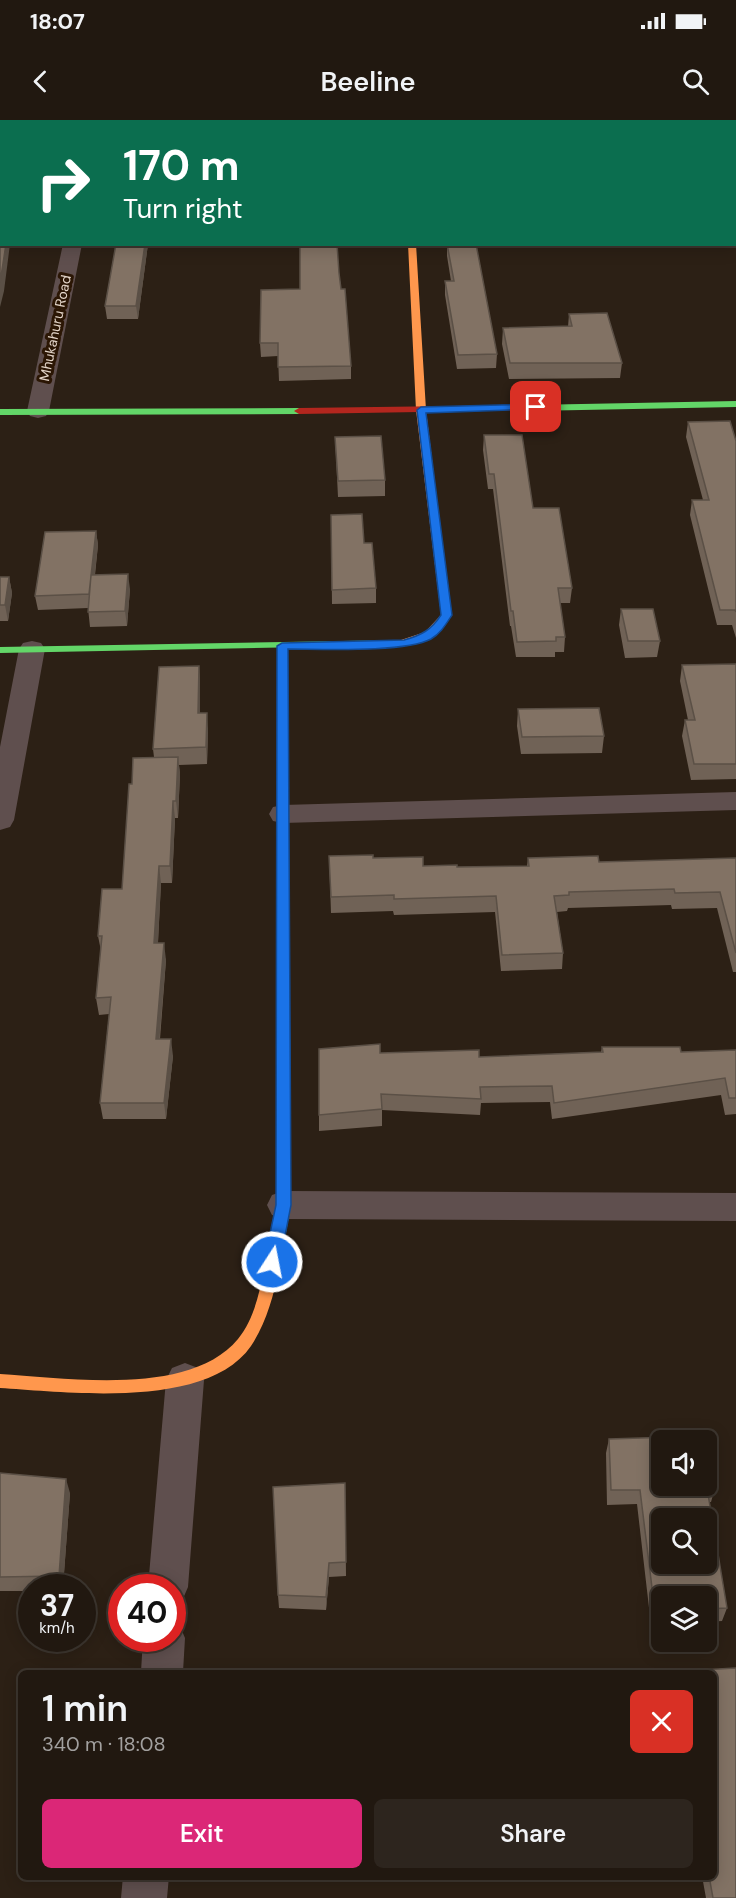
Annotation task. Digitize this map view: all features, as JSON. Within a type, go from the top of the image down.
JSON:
[{"type":"street","name":"Mhukahuru Road","points":[[38,411],[73,246]]},
{"type":"street","points":[[0,650],[405,643],[426,637],[438,628],[446,615],[421,410],[412,246]]},
{"type":"street","points":[[0,412],[421,410],[736,404]]},
{"type":"street","points":[[0,1381],[110,1386],[185,1380],[223,1365],[244,1343],[264,1301],[284,1205],[282,646]]},
{"type":"street","points":[[0,820],[32,649]]},
{"type":"street","points":[[283,814],[736,801]]},
{"type":"street","points":[[284,1205],[736,1207]]},
{"type":"street","points":[[169,1574],[185,1380]]},
{"type":"street","points":[[162,1670],[163,1652]]},
{"type":"street","points":[[144,1898],[146,1880]]},
{"type":"building","points":[[0,246],[6,246],[0,283]]},
{"type":"building","points":[[116,246],[145,246],[136,306],[105,306]]},
{"type":"building","points":[[300,246],[337,246],[341,289],[345,289],[351,366],[278,367],[278,343],[260,343],[261,290],[300,289]]},
{"type":"building","points":[[447,246],[476,246],[497,354],[458,355],[445,281],[454,281]]},
{"type":"building","points":[[607,313],[622,363],[510,363],[503,328],[572,326],[569,314]]},
{"type":"building","points":[[730,421],[736,441],[736,612],[735,610],[720,610],[692,500],[709,500],[688,422]]},
{"type":"building","points":[[484,435],[522,435],[533,508],[559,508],[572,588],[558,588],[565,637],[556,637],[556,641],[517,642],[494,474],[489,474]]},
{"type":"building","points":[[381,436],[385,480],[338,481],[335,437]]},
{"type":"building","points":[[362,514],[364,543],[372,543],[376,588],[332,590],[331,515]]},
{"type":"building","points":[[96,531],[89,594],[35,596],[45,532]]},
{"type":"building","points":[[128,574],[125,611],[88,612],[91,575]]},
{"type":"building","points":[[0,577],[9,577],[5,605],[0,605]]},
{"type":"building","points":[[621,609],[653,609],[660,641],[628,641]]},
{"type":"building","points":[[736,664],[736,764],[694,764],[685,720],[695,720],[682,665]]},
{"type":"building","points":[[199,666],[198,713],[207,713],[206,747],[153,749],[159,667]]},
{"type":"building","points":[[599,708],[604,736],[522,737],[518,709]]},
{"type":"building","points":[[178,757],[170,866],[159,866],[154,943],[164,943],[156,1039],[171,1039],[164,1103],[100,1103],[111,997],[96,998],[102,936],[98,936],[102,889],[122,889],[129,784],[132,784],[133,758]]},
{"type":"building","points":[[373,855],[373,858],[423,857],[423,866],[457,865],[457,867],[529,866],[528,858],[598,856],[599,862],[736,858],[736,953],[720,892],[675,893],[674,889],[569,892],[569,895],[554,896],[563,953],[502,955],[496,896],[394,899],[394,895],[331,897],[329,856]]},
{"type":"building","points":[[380,1044],[380,1053],[479,1050],[479,1057],[603,1052],[602,1047],[680,1047],[681,1052],[736,1050],[736,1098],[729,1098],[725,1078],[554,1103],[552,1086],[480,1087],[481,1099],[381,1094],[382,1109],[319,1115],[319,1049]]},
{"type":"building","points":[[651,1438],[651,1496],[708,1496],[710,1508],[651,1508],[651,1574],[717,1574],[717,1548],[727,1608],[717,1608],[717,1586],[652,1586],[640,1490],[611,1490],[609,1439]]},
{"type":"building","points":[[0,1473],[66,1479],[59,1574],[18,1574],[18,1577],[0,1577]]},
{"type":"building","points":[[345,1483],[346,1562],[329,1563],[326,1597],[278,1595],[273,1487]]},
{"type":"building","points":[[736,1668],[736,1898],[713,1898],[710,1880],[717,1880],[717,1670],[701,1670]]},
{"type":"traffic: fast","points":[[530,408],[736,404]]},
{"type":"traffic: fast","points":[[0,412],[299,411]]},
{"type":"traffic: fast","points":[[0,650],[402,643]]},
{"type":"traffic: fast","points":[[277,1238],[284,1205],[283,849]]},
{"type":"traffic: slow","points":[[402,643],[429,634],[446,615],[421,410],[412,246]]},
{"type":"traffic: slow","points":[[0,1381],[131,1386],[198,1375],[225,1362],[244,1343],[257,1319],[266,1292],[277,1238]]},
{"type":"traffic: jam","points":[[299,411],[530,408]]},
{"type":"traffic: jam","points":[[282,646],[283,849]]},
{"type":"route","points":[[272,1262],[284,1205],[282,646],[405,643],[426,637],[438,628],[446,615],[421,410],[536,407]]}]
